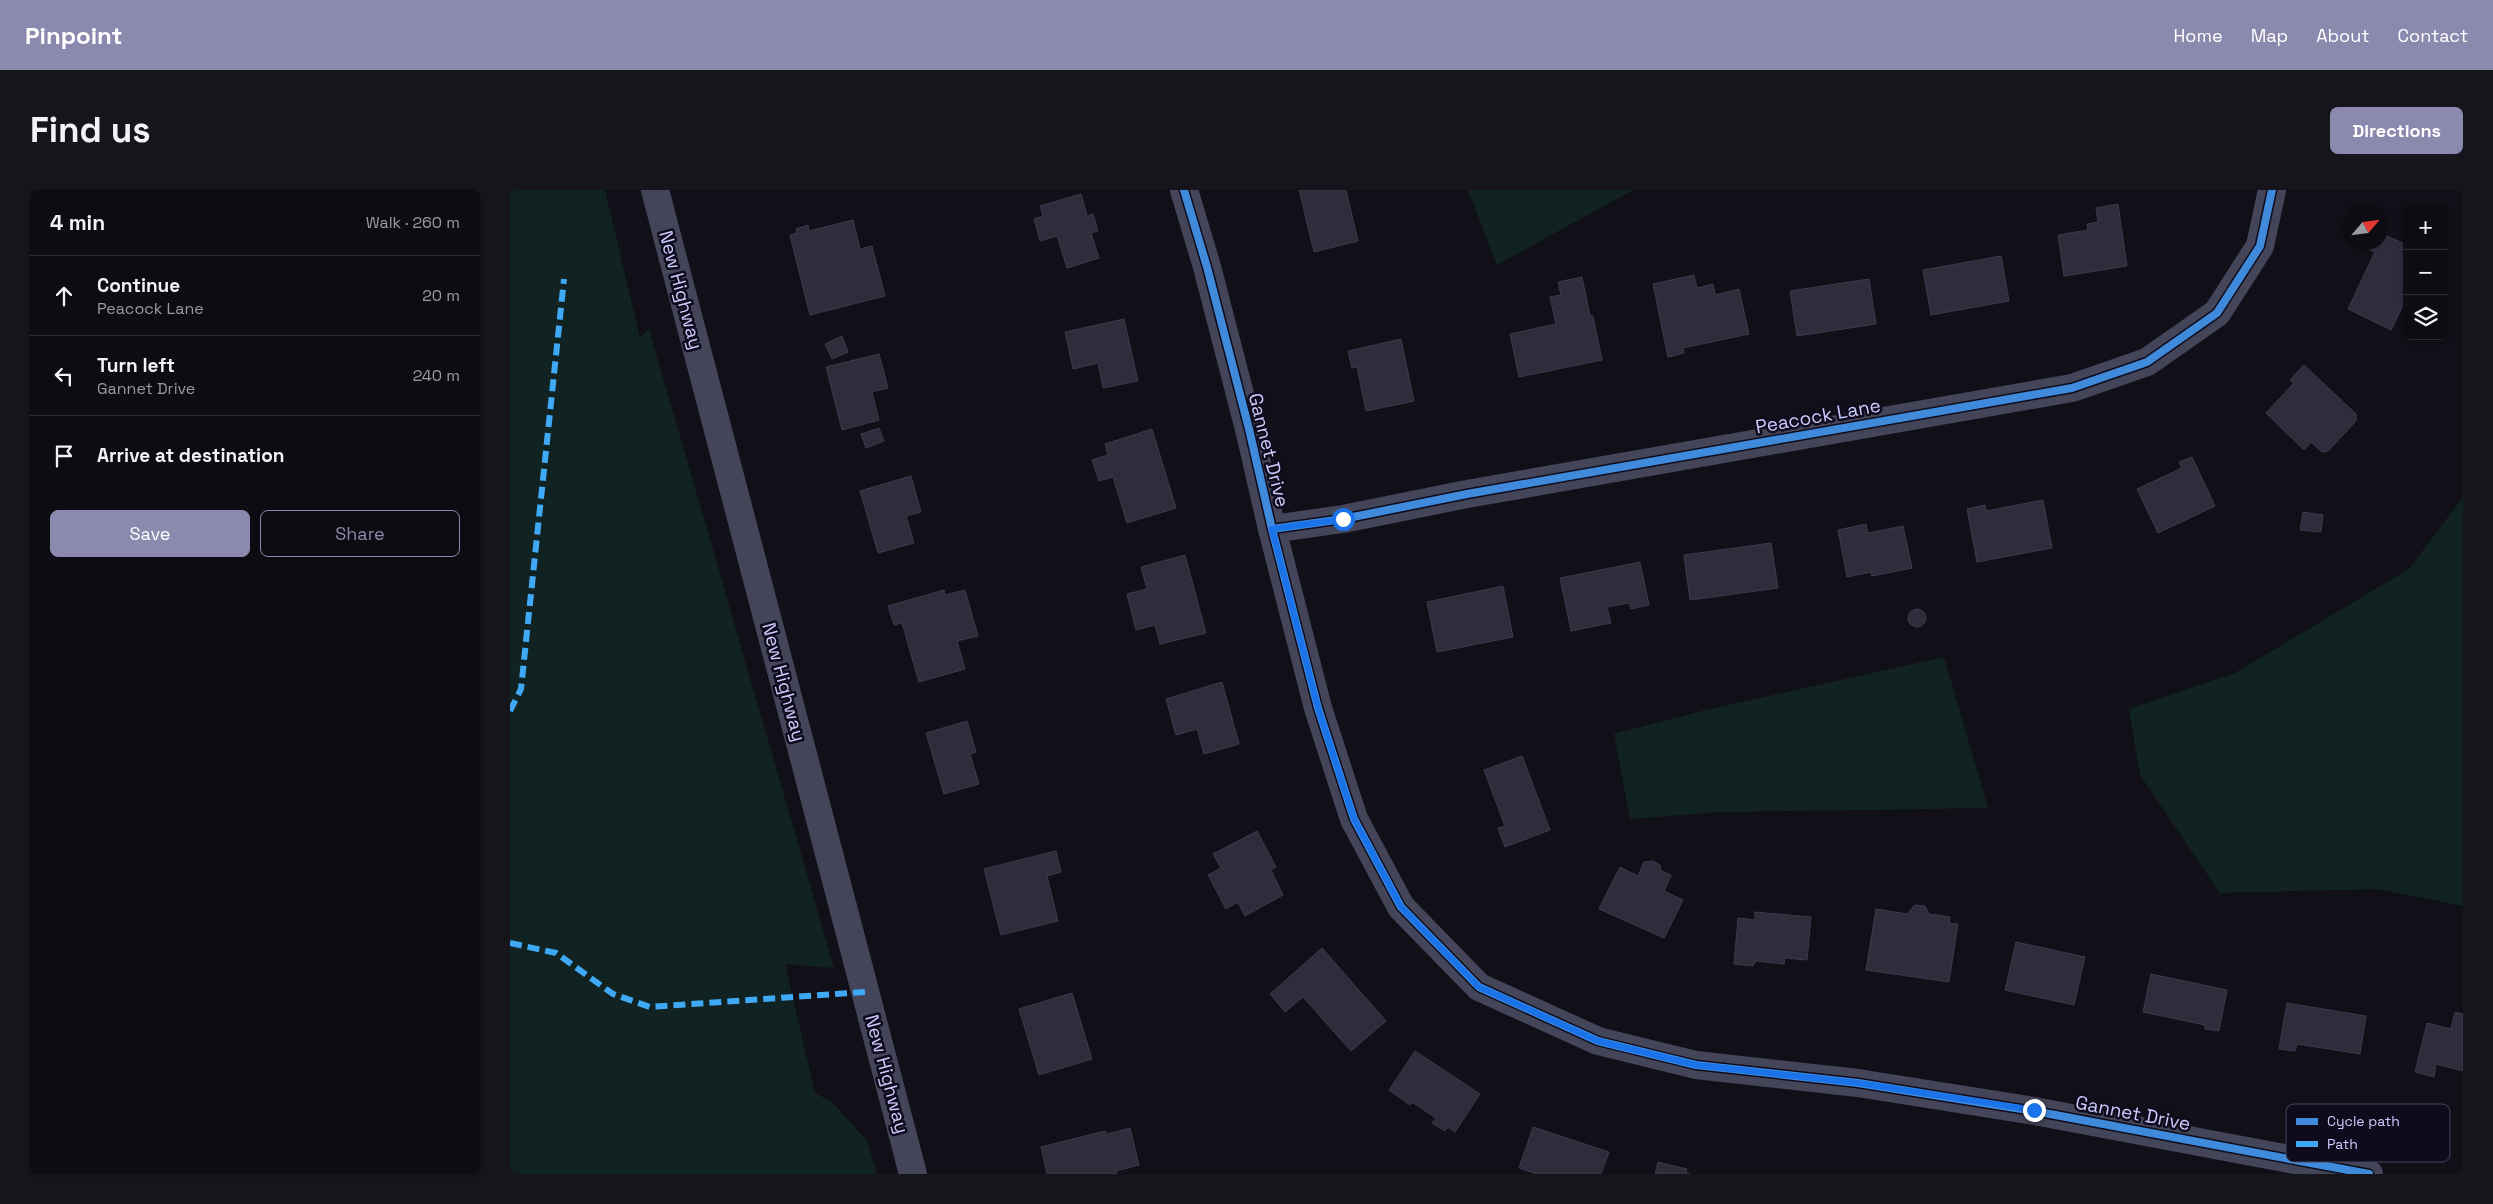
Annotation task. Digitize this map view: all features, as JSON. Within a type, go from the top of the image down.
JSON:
[{"type":"street","name":"New Highway","points":[[655,190],[913,1174]]},
{"type":"street","name":"Gannet Drive","points":[[1184,190],[1207,267],[1249,429],[1272,529],[1318,708],[1354,819],[1401,907],[1479,987],[1598,1041],[1696,1065],[1858,1083],[2034,1110],[2286,1158]]},
{"type":"street","name":"Peacock Lane","points":[[1272,529],[1343,519],[1467,494],[2072,388],[2147,362],[2217,312],[2260,246],[2272,190]]},
{"type":"street","name":"Gannet Drive","points":[[2305,1162],[2368,1174]]},
{"type":"green space","points":[[510,190],[605,190],[640,338],[649,329],[834,968],[785,964],[815,1093],[832,1102],[867,1141],[877,1174],[510,1174]]},
{"type":"green space","points":[[1468,190],[1633,190],[1497,265]]},
{"type":"green space","points":[[2463,497],[2463,906],[2377,889],[2220,893],[2140,775],[2129,709],[2235,673],[2409,569]]},
{"type":"green space","points":[[1944,657],[1988,808],[1720,812],[1630,819],[1614,734],[1702,711]]},
{"type":"building","points":[[1299,190],[1346,190],[1358,241],[1314,252]]},
{"type":"building","points":[[1081,194],[1087,216],[1093,214],[1098,231],[1091,233],[1099,258],[1067,268],[1057,236],[1040,241],[1034,219],[1043,216],[1040,206]]},
{"type":"building","points":[[2118,204],[2127,266],[2064,276],[2058,235],[2088,230],[2087,224],[2098,222],[2096,208]]},
{"type":"building","points":[[853,220],[860,249],[872,246],[885,296],[810,315],[790,235],[797,233],[796,229],[808,225],[809,231]]},
{"type":"building","points":[[2388,237],[2403,243],[2403,305],[2391,330],[2348,309],[2375,252],[2370,250],[2388,250]]},
{"type":"building","points":[[2001,256],[2009,301],[1931,315],[1923,270]]},
{"type":"building","points":[[1694,275],[1697,288],[1713,284],[1715,295],[1739,289],[1749,334],[1683,348],[1684,353],[1668,357],[1653,284]]},
{"type":"building","points":[[1582,277],[1590,316],[1593,316],[1602,360],[1519,377],[1510,334],[1556,324],[1550,297],[1561,295],[1558,282]]},
{"type":"building","points":[[1869,279],[1876,324],[1797,336],[1790,291]]},
{"type":"building","points":[[1124,319],[1138,381],[1103,388],[1098,363],[1073,369],[1065,332]]},
{"type":"building","points":[[842,336],[848,352],[832,359],[825,344]]},
{"type":"building","points":[[1401,339],[1414,401],[1366,411],[1357,367],[1352,368],[1348,351]]},
{"type":"building","points":[[879,354],[888,388],[872,392],[879,420],[842,430],[826,367]]},
{"type":"building","points":[[2304,365],[2356,414],[2356,421],[2328,451],[2322,452],[2311,442],[2304,450],[2266,413],[2294,383],[2290,380]]},
{"type":"building","points":[[879,428],[884,441],[866,448],[861,434]]},
{"type":"building","points":[[1152,429],[1176,508],[1127,523],[1113,477],[1099,481],[1092,460],[1108,455],[1105,444]]},
{"type":"building","points":[[2192,457],[2215,506],[2158,533],[2137,489],[2182,468],[2179,462]]},
{"type":"building","points":[[911,476],[921,512],[906,516],[914,543],[878,553],[860,491]]},
{"type":"building","points":[[2043,500],[2052,548],[1977,562],[1967,509],[1985,505],[1986,511]]},
{"type":"building","points":[[2303,512],[2323,515],[2321,532],[2300,530]]},
{"type":"building","points":[[1866,524],[1868,533],[1903,526],[1912,568],[1872,576],[1871,572],[1847,577],[1838,530]]},
{"type":"building","points":[[1771,543],[1778,588],[1690,600],[1684,555]]},
{"type":"building","points":[[1185,555],[1206,633],[1160,644],[1155,625],[1136,630],[1127,594],[1147,589],[1141,567]]},
{"type":"building","points":[[1640,562],[1649,605],[1631,609],[1629,603],[1607,607],[1611,623],[1571,631],[1560,578]]},
{"type":"building","points":[[1503,586],[1513,637],[1437,652],[1427,602]]},
{"type":"building","points":[[944,590],[945,595],[965,590],[978,636],[957,641],[965,669],[919,682],[902,623],[894,625],[888,606]]},
{"type":"building","points":[[1917,609],[1923,612],[1926,618],[1923,624],[1917,627],[1911,624],[1908,618],[1911,612]]},
{"type":"building","points":[[1222,682],[1239,744],[1204,754],[1197,729],[1176,735],[1166,699]]},
{"type":"building","points":[[967,721],[976,752],[970,754],[979,784],[944,794],[926,733]]},
{"type":"building","points":[[1522,756],[1550,830],[1505,847],[1498,828],[1505,826],[1484,770]]},
{"type":"building","points":[[1257,831],[1276,867],[1271,870],[1283,895],[1245,916],[1238,902],[1226,909],[1208,875],[1221,868],[1213,854]]},
{"type":"building","points":[[1056,851],[1061,872],[1047,876],[1058,921],[1001,935],[984,869]]},
{"type":"building","points":[[1653,861],[1660,865],[1661,871],[1671,875],[1664,891],[1683,900],[1664,938],[1599,909],[1620,867],[1638,876],[1644,862]]},
{"type":"building","points":[[1915,905],[1925,906],[1929,914],[1950,917],[1949,923],[1958,924],[1949,982],[1866,970],[1876,909],[1907,914]]},
{"type":"building","points":[[1755,912],[1811,917],[1807,960],[1785,958],[1784,964],[1756,961],[1753,966],[1734,964],[1738,918],[1755,920]]},
{"type":"building","points":[[2016,942],[2085,957],[2074,1005],[2005,990]]},
{"type":"building","points":[[1322,948],[1386,1021],[1351,1051],[1303,997],[1285,1012],[1270,994]]},
{"type":"building","points":[[2151,974],[2227,990],[2219,1031],[2205,1029],[2205,1025],[2143,1012]]},
{"type":"building","points":[[1072,993],[1092,1059],[1039,1075],[1019,1009]]},
{"type":"building","points":[[2287,1003],[2366,1016],[2360,1054],[2297,1044],[2295,1051],[2279,1049]]},
{"type":"building","points":[[2455,1012],[2463,1014],[2463,1071],[2436,1064],[2434,1077],[2415,1072],[2427,1023],[2451,1029]]},
{"type":"building","points":[[1415,1051],[1480,1094],[1455,1132],[1448,1127],[1445,1131],[1432,1123],[1436,1118],[1412,1102],[1410,1105],[1389,1090]]},
{"type":"building","points":[[1533,1127],[1609,1152],[1601,1174],[1537,1174],[1519,1168]]},
{"type":"building","points":[[1130,1128],[1139,1165],[1116,1171],[1117,1174],[1047,1174],[1041,1147],[1105,1131],[1107,1134]]},
{"type":"building","points":[[1658,1162],[1687,1169],[1686,1173],[1690,1174],[1655,1174]]},
{"type":"marked path","points":[[510,711],[521,689],[564,279]]},
{"type":"marked path","points":[[510,943],[556,953],[613,994],[650,1007],[865,992]]},
{"type":"cycle path","points":[[1184,190],[1207,267],[1249,429],[1272,529],[1318,708],[1354,819],[1401,907],[1479,987],[1598,1041],[1696,1065],[1858,1083],[2034,1111],[2286,1158]]},
{"type":"cycle path","points":[[1272,529],[1343,519],[1467,494],[2072,388],[2147,362],[2217,313],[2260,246],[2272,190]]},
{"type":"cycle path","points":[[2305,1162],[2369,1174]]},
{"type":"route","points":[[1343,519],[1272,529],[1318,708],[1354,819],[1401,907],[1479,987],[1598,1041],[1696,1065],[1858,1083],[2034,1110]]}]
